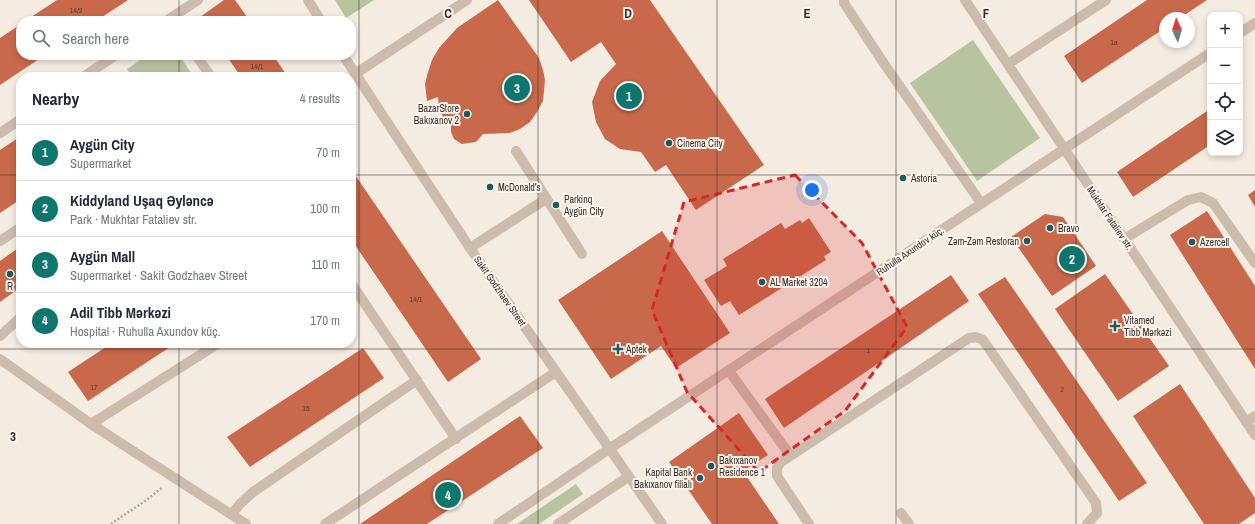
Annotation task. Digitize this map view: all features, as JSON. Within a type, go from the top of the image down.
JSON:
[{"type":"street","points":[[176,16],[198,0]]},
{"type":"street","points":[[308,0],[318,16]]},
{"type":"street","points":[[356,73],[467,0]]},
{"type":"street","points":[[844,0],[844,3],[889,71],[981,203]]},
{"type":"street","name":"Mukhtar Fataliev str.","points":[[965,0],[1255,435]]},
{"type":"street","points":[[1008,64],[1103,1]]},
{"type":"street","points":[[1243,31],[1255,23]]},
{"type":"street","name":"Ruhulla Axundov küç.","points":[[498,524],[609,449],[1207,55]]},
{"type":"street","points":[[90,72],[108,60]]},
{"type":"street","points":[[199,60],[208,72]]},
{"type":"street","name":"Sakit Godzhaev Street","points":[[346,60],[354,72]]},
{"type":"street","name":"Sakit Godzhaev Street","points":[[356,76],[470,248],[662,524]]},
{"type":"street","points":[[0,133],[16,122]]},
{"type":"street","points":[[516,151],[582,254]]},
{"type":"street","points":[[1124,239],[1188,200],[1201,197],[1213,203],[1255,263]]},
{"type":"street","points":[[470,248],[546,199]]},
{"type":"street","points":[[0,241],[16,230]]},
{"type":"street","points":[[356,290],[456,439]]},
{"type":"street","points":[[0,336],[16,321]]},
{"type":"street","points":[[810,524],[777,476],[777,468],[781,462],[969,338],[976,337],[983,340],[1096,503],[1097,513],[1087,524]]},
{"type":"street","points":[[91,424],[210,348]]},
{"type":"street","points":[[0,359],[91,424],[246,524]]},
{"type":"street","points":[[728,371],[790,455]]},
{"type":"street","points":[[325,524],[556,372]]},
{"type":"street","points":[[232,514],[253,492],[417,380]]},
{"type":"street","points":[[1246,422],[1255,416]]},
{"type":"street","points":[[558,524],[628,477]]},
{"type":"street","points":[[901,513],[909,524]]},
{"type":"path","points":[[111,524],[151,497],[172,477]]},
{"type":"highlighted area","points":[[795,175],[862,243],[907,327],[845,411],[759,472],[687,392],[652,310],[684,202]]},
{"type":"green space","points":[[335,0],[374,0],[349,16],[345,16]]},
{"type":"green space","points":[[973,40],[1040,138],[977,181],[910,83]]},
{"type":"green space","points":[[140,60],[182,60],[191,72],[129,72],[127,69]]},
{"type":"green space","points":[[576,484],[583,494],[539,524],[517,524]]},
{"type":"building","points":[[57,0],[128,0],[104,16],[33,16]]},
{"type":"building","points":[[224,0],[235,0],[246,16],[201,16]]},
{"type":"building","points":[[498,0],[539,58],[545,80],[543,101],[530,122],[520,129],[510,133],[483,134],[476,142],[462,144],[454,139],[451,132],[451,125],[443,117],[439,108],[438,97],[427,101],[425,84],[428,72],[432,60],[439,48],[457,28]]},
{"type":"building","points":[[529,0],[650,0],[764,165],[696,210],[666,165],[655,172],[641,152],[620,149],[605,139],[596,122],[592,102],[600,81],[616,64],[601,42],[571,62]]},
{"type":"building","points":[[1147,0],[1207,0],[1189,12],[1159,12],[1159,32],[1082,83],[1064,56]]},
{"type":"building","points":[[16,27],[16,60],[38,60],[20,72],[16,72],[16,74],[0,85],[0,38]]},
{"type":"building","points":[[229,60],[276,60],[285,72],[238,72]]},
{"type":"building","points":[[1207,111],[1207,147],[1133,197],[1117,172]]},
{"type":"building","points":[[16,139],[16,202],[0,213],[0,150]]},
{"type":"building","points":[[356,176],[481,359],[448,382],[356,246]]},
{"type":"building","points":[[1255,190],[1255,207],[1248,195]]},
{"type":"building","points":[[1207,211],[1255,286],[1255,369],[1170,235]]},
{"type":"building","points":[[1045,214],[1063,217],[1096,266],[1052,296],[1011,237]]},
{"type":"building","points":[[809,218],[831,252],[824,256],[826,260],[739,315],[730,301],[721,306],[704,280],[727,266],[723,259],[781,223],[785,229],[800,220],[802,223]]},
{"type":"building","points":[[662,231],[730,333],[676,368],[661,346],[611,379],[558,300]]},
{"type":"building","name":"R","points":[[16,250],[16,291],[0,302],[0,261]]},
{"type":"building","points":[[1105,274],[1169,366],[1118,401],[1055,309]]},
{"type":"building","points":[[951,275],[969,301],[784,428],[765,399]]},
{"type":"building","points":[[1005,277],[1147,483],[1119,501],[978,294]]},
{"type":"building","points":[[104,348],[168,348],[88,401],[68,372]]},
{"type":"building","points":[[363,348],[384,378],[250,467],[227,437]]},
{"type":"building","points":[[1180,384],[1255,498],[1255,513],[1239,524],[1204,524],[1133,416]]},
{"type":"building","name":"Bakıxanov Residence 1","points":[[739,413],[768,455],[743,471],[779,524],[712,524],[669,462]]},
{"type":"building","points":[[520,416],[543,448],[427,524],[360,524]]},
{"type":"place","name":"Aygün Mall","points":[[517,88]]},
{"type":"place","name":"Aygün City","points":[[629,96]]},
{"type":"place","name":"BazarStore Bakıxanov 2","points":[[467,114]]},
{"type":"place","name":"Cinema City","points":[[669,143]]},
{"type":"place","name":"Astoria","points":[[903,178]]},
{"type":"place","name":"McDonald's","points":[[490,187]]},
{"type":"place","name":"Parkinq Aygün City","points":[[556,205]]},
{"type":"place","name":"Bravo","points":[[1050,228]]},
{"type":"place","name":"Zəm-Zəm Restoran","points":[[1027,241]]},
{"type":"place","name":"Azercell","points":[[1192,242]]},
{"type":"place","name":"Kiddyland Uşaq Əyləncə","points":[[1072,259]]},
{"type":"place","name":"R","points":[[10,274]]},
{"type":"place","name":"AL Market 3204","points":[[762,282]]},
{"type":"place","name":"Vitamed Tibb Mərkəzi","points":[[1115,326]]},
{"type":"place","name":"Aptek","points":[[618,349]]},
{"type":"place","name":"Bakıxanov Residence 1","points":[[711,466]]},
{"type":"place","name":"Kapital Bank Bakıxanov filialı","points":[[700,478]]},
{"type":"place","name":"Adil Tibb Mərkəzi","points":[[448,495]]}]
